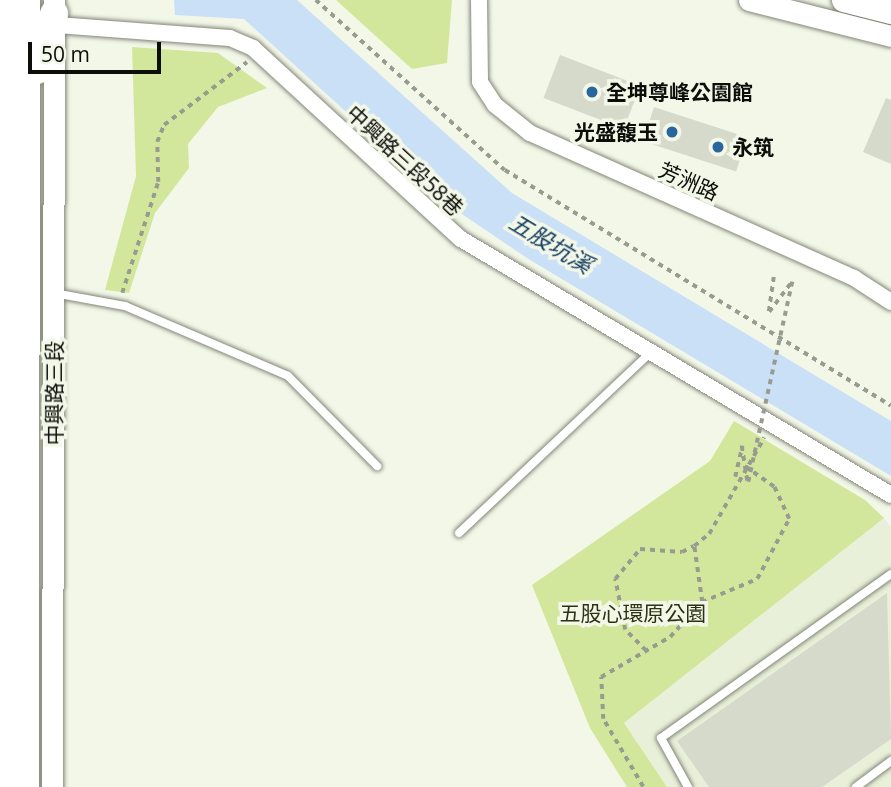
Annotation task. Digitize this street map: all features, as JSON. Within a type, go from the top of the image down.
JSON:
[{"type":"highway","points":[[12,5],[25,787]]},
{"type":"highway","points":[[39,787],[45,291],[38,53],[55,11]]},
{"type":"main road","points":[[748,0],[891,36]]},
{"type":"main road","points":[[844,0],[891,12]]},
{"type":"main road","points":[[6,787],[1,247],[12,5]]},
{"type":"main road","name":"中興路三段","points":[[45,291],[52,787]]},
{"type":"street","name":"芳洲路","points":[[479,0],[481,82],[495,105],[530,133],[854,278],[891,302]]},
{"type":"street","name":"中興路三段58巷","points":[[55,11],[230,38],[260,53],[461,239],[776,422],[891,495]]},
{"type":"lane","points":[[45,291],[118,304],[288,376],[377,466]]},
{"type":"lane","points":[[459,533],[653,349]]},
{"type":"lane","points":[[688,787],[661,738],[891,575]]},
{"type":"lane","points":[[856,787],[891,761]]},
{"type":"path","points":[[316,0],[505,170],[891,406]]},
{"type":"path","points":[[118,304],[158,182],[158,142],[164,125],[260,53]]},
{"type":"path","points":[[735,481],[742,446],[748,482],[792,282],[769,312],[775,277]]},
{"type":"path","points":[[646,651],[625,630],[615,579],[640,550],[681,552],[709,534],[743,465],[776,422]]},
{"type":"path","points":[[643,787],[603,719],[601,677],[646,651],[702,603],[757,579],[789,519],[774,487],[743,465]]},
{"type":"path","points":[[694,546],[702,603]]},
{"type":"shaded area","points":[[884,518],[891,527],[891,787],[667,787],[624,723]]},
{"type":"green space","points":[[336,0],[452,0],[447,63],[412,69]]},
{"type":"green space","points":[[132,47],[218,53],[267,88],[218,107],[188,144],[189,168],[155,213],[129,293],[105,290],[136,176]]},
{"type":"green space","name":"五股心環原公園","points":[[734,421],[865,500],[884,518],[624,723],[667,787],[627,787],[590,728],[532,585],[710,461]]},
{"type":"water","name":"五股坑溪","points":[[174,0],[297,0],[512,193],[891,421],[891,476],[530,260],[447,204],[244,19],[175,15]]},
{"type":"building","name":"全坤尊峰公園館","points":[[560,55],[640,86],[624,129],[544,98]]},
{"type":"building","points":[[886,98],[891,100],[891,164],[863,152]]},
{"type":"building","points":[[654,107],[747,137],[736,172],[643,141]]},
{"type":"building","points":[[887,593],[891,739],[822,787],[709,787],[677,741]]},
{"type":"place","name":"全坤尊峰公園館","points":[[592,92]]},
{"type":"place","name":"光盛馥玉","points":[[672,132]]},
{"type":"place","name":"永筑","points":[[718,147]]}]
